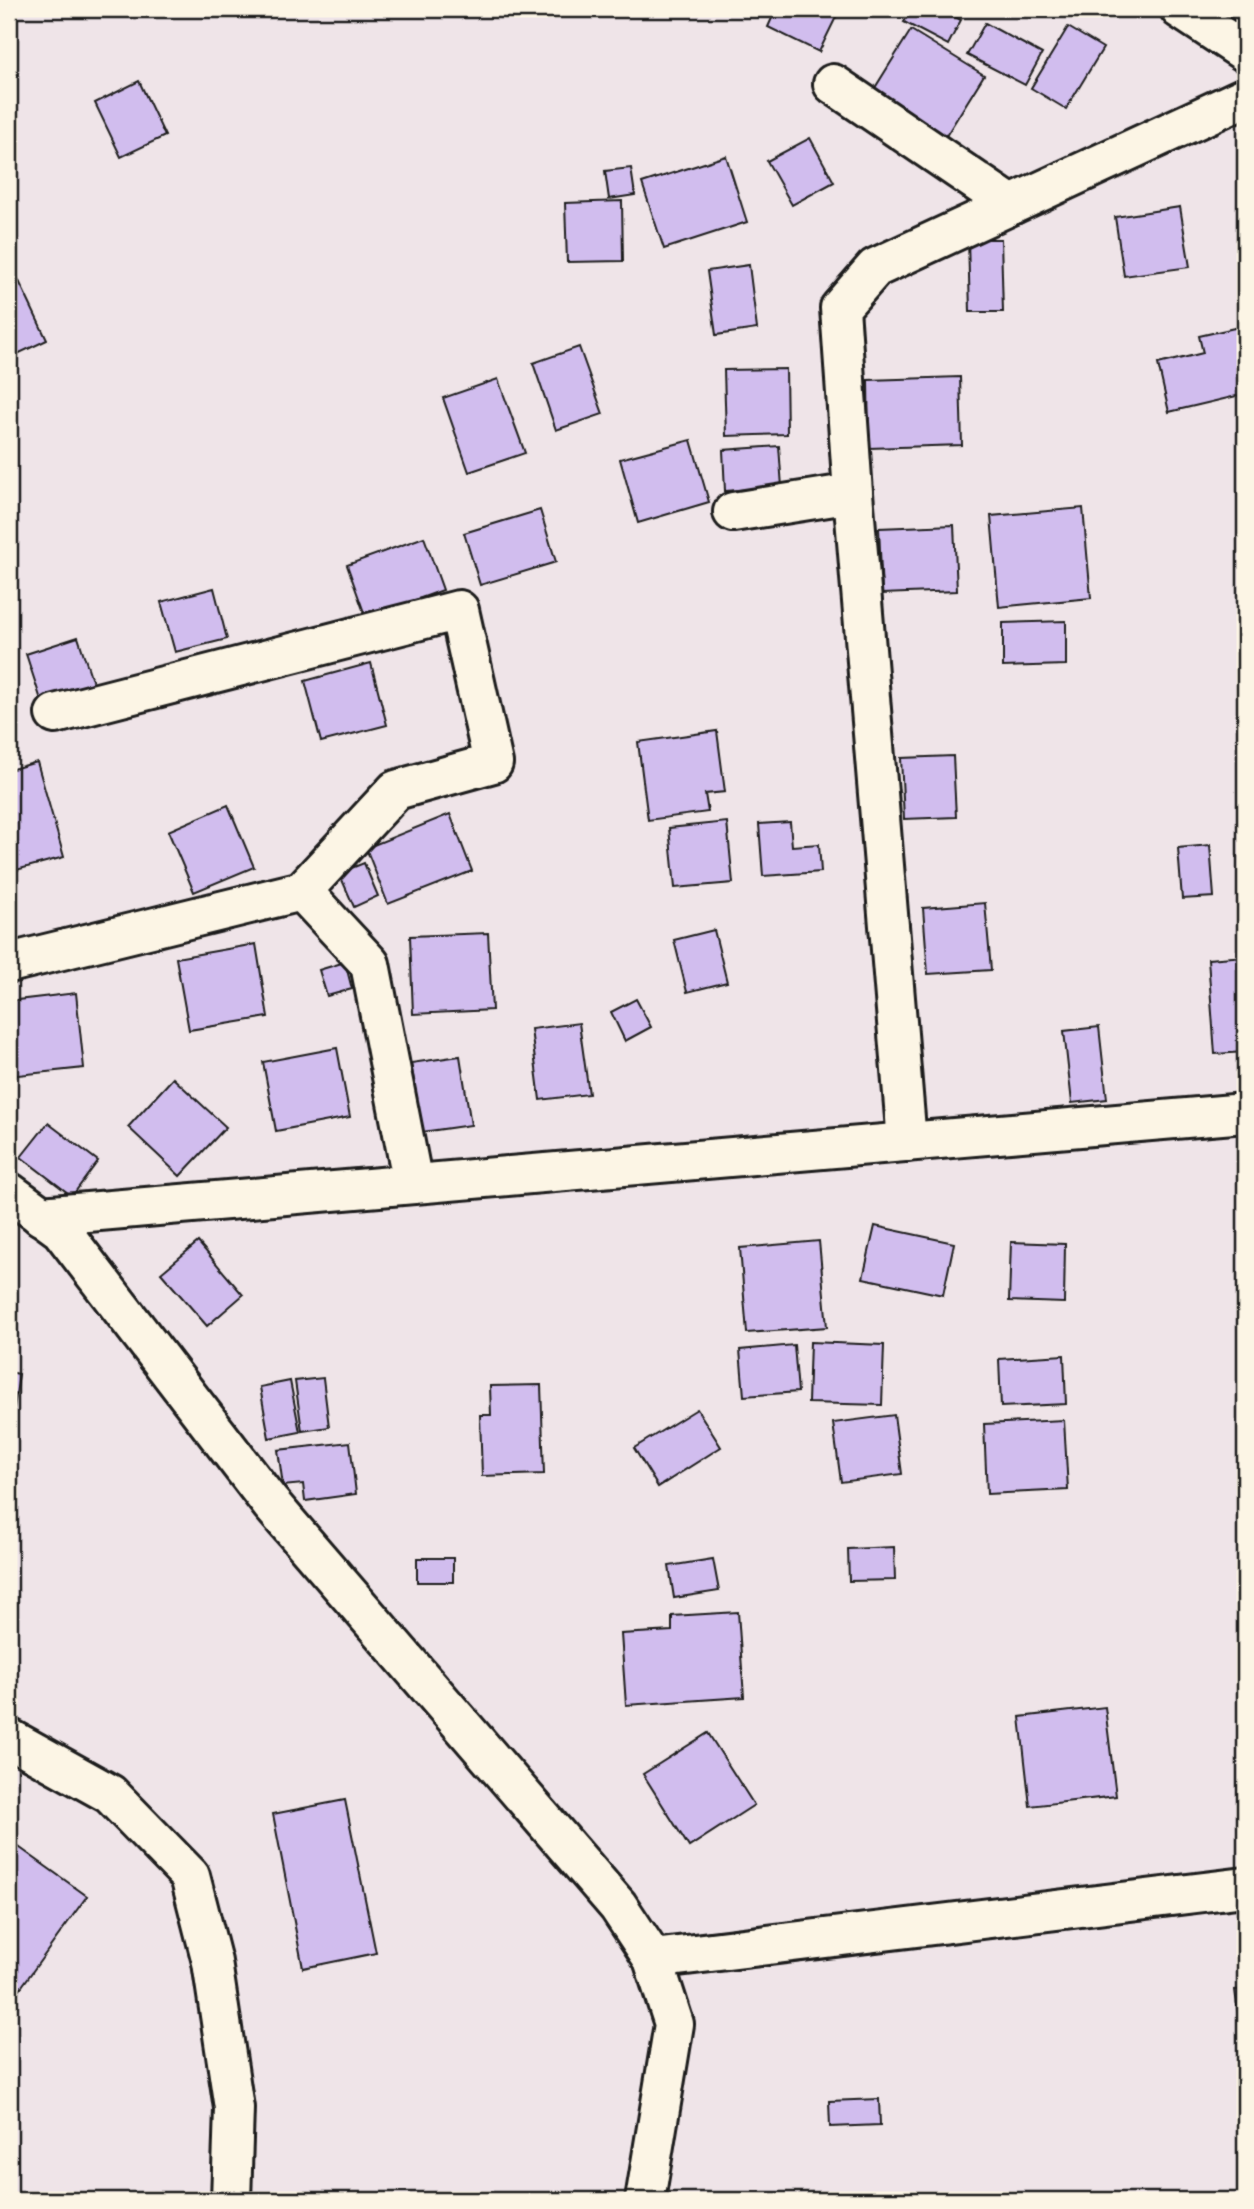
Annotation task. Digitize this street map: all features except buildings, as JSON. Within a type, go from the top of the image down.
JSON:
[{"type":"street","points":[[1180,9],[1245,52]]},
{"type":"street","points":[[833,84],[1010,205]]},
{"type":"street","points":[[907,1142],[840,308],[874,268],[1245,96]]},
{"type":"street","points":[[733,512],[853,493]]},
{"type":"street","points":[[9,963],[302,891],[396,790],[493,763],[459,610],[55,714]]},
{"type":"street","points":[[302,891],[370,964],[413,1184]]},
{"type":"street","points":[[41,1216],[1245,1113]]},
{"type":"street","points":[[9,1192],[61,1230],[271,1504],[618,1906],[653,1959],[674,2024],[645,2200]]},
{"type":"street","points":[[9,1738],[110,1794],[190,1876],[212,1962],[234,2108],[231,2200]]},
{"type":"street","points":[[653,1959],[1245,1887]]}]
